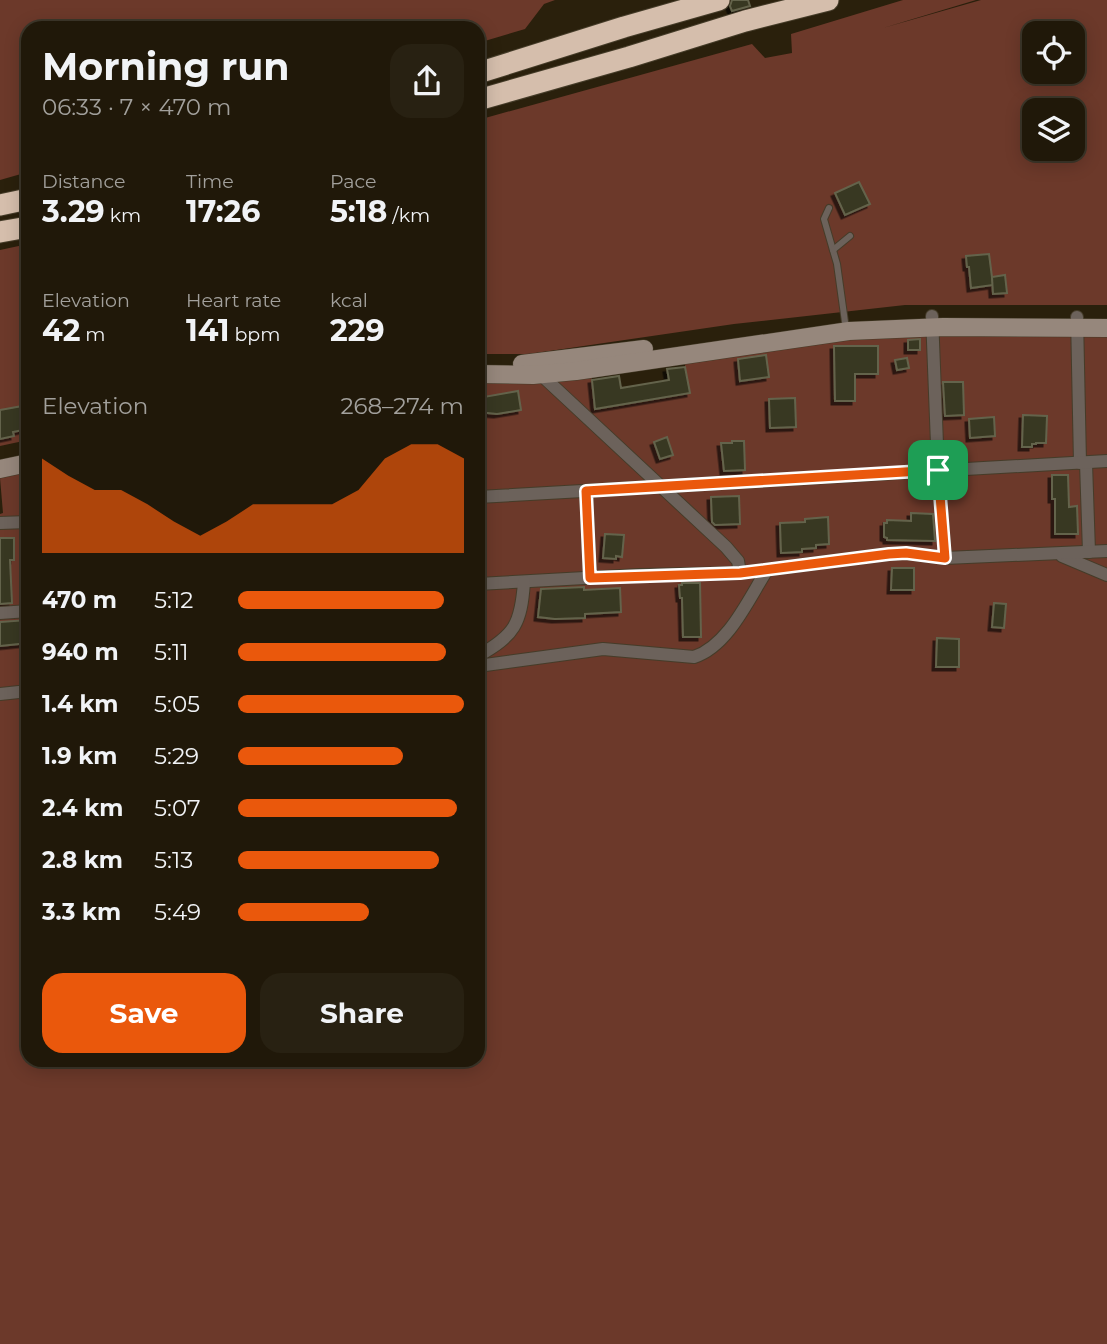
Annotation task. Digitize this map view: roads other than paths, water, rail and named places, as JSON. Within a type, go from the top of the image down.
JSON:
[{"type":"highway","points":[[485,71],[719,0]]},
{"type":"highway","points":[[485,98],[745,21],[828,0]]},
{"type":"highway","points":[[0,205],[21,200]]},
{"type":"highway","points":[[0,232],[21,228]]},
{"type":"main road","points":[[485,373],[535,369],[887,317],[932,321],[1077,322],[1107,317]]},
{"type":"main road","points":[[485,365],[576,371],[932,321]]},
{"type":"main road","points":[[1077,322],[1107,328]]},
{"type":"main road","points":[[0,458],[21,454]]},
{"type":"main road","points":[[0,469],[21,464]]},
{"type":"street","points":[[932,321],[938,470],[945,558]]},
{"type":"street","points":[[1077,322],[1088,552]]},
{"type":"street","points":[[535,369],[726,547],[738,561],[740,573]]},
{"type":"street","points":[[485,497],[1107,461]]},
{"type":"street","points":[[586,491],[590,578]]},
{"type":"street","points":[[0,523],[21,522]]},
{"type":"street","points":[[485,584],[740,573],[906,553],[945,558],[1107,551]]},
{"type":"street","points":[[1057,554],[1107,575]]},
{"type":"street","points":[[485,665],[603,649],[694,657],[706,653],[734,623],[767,570]]},
{"type":"street","points":[[485,652],[511,632],[523,603],[524,582]]},
{"type":"street","points":[[0,613],[21,612]]},
{"type":"street","points":[[0,694],[21,692]]},
{"type":"lane","points":[[829,208],[824,219],[833,250],[845,322]]},
{"type":"lane","points":[[833,250],[850,236]]}]
